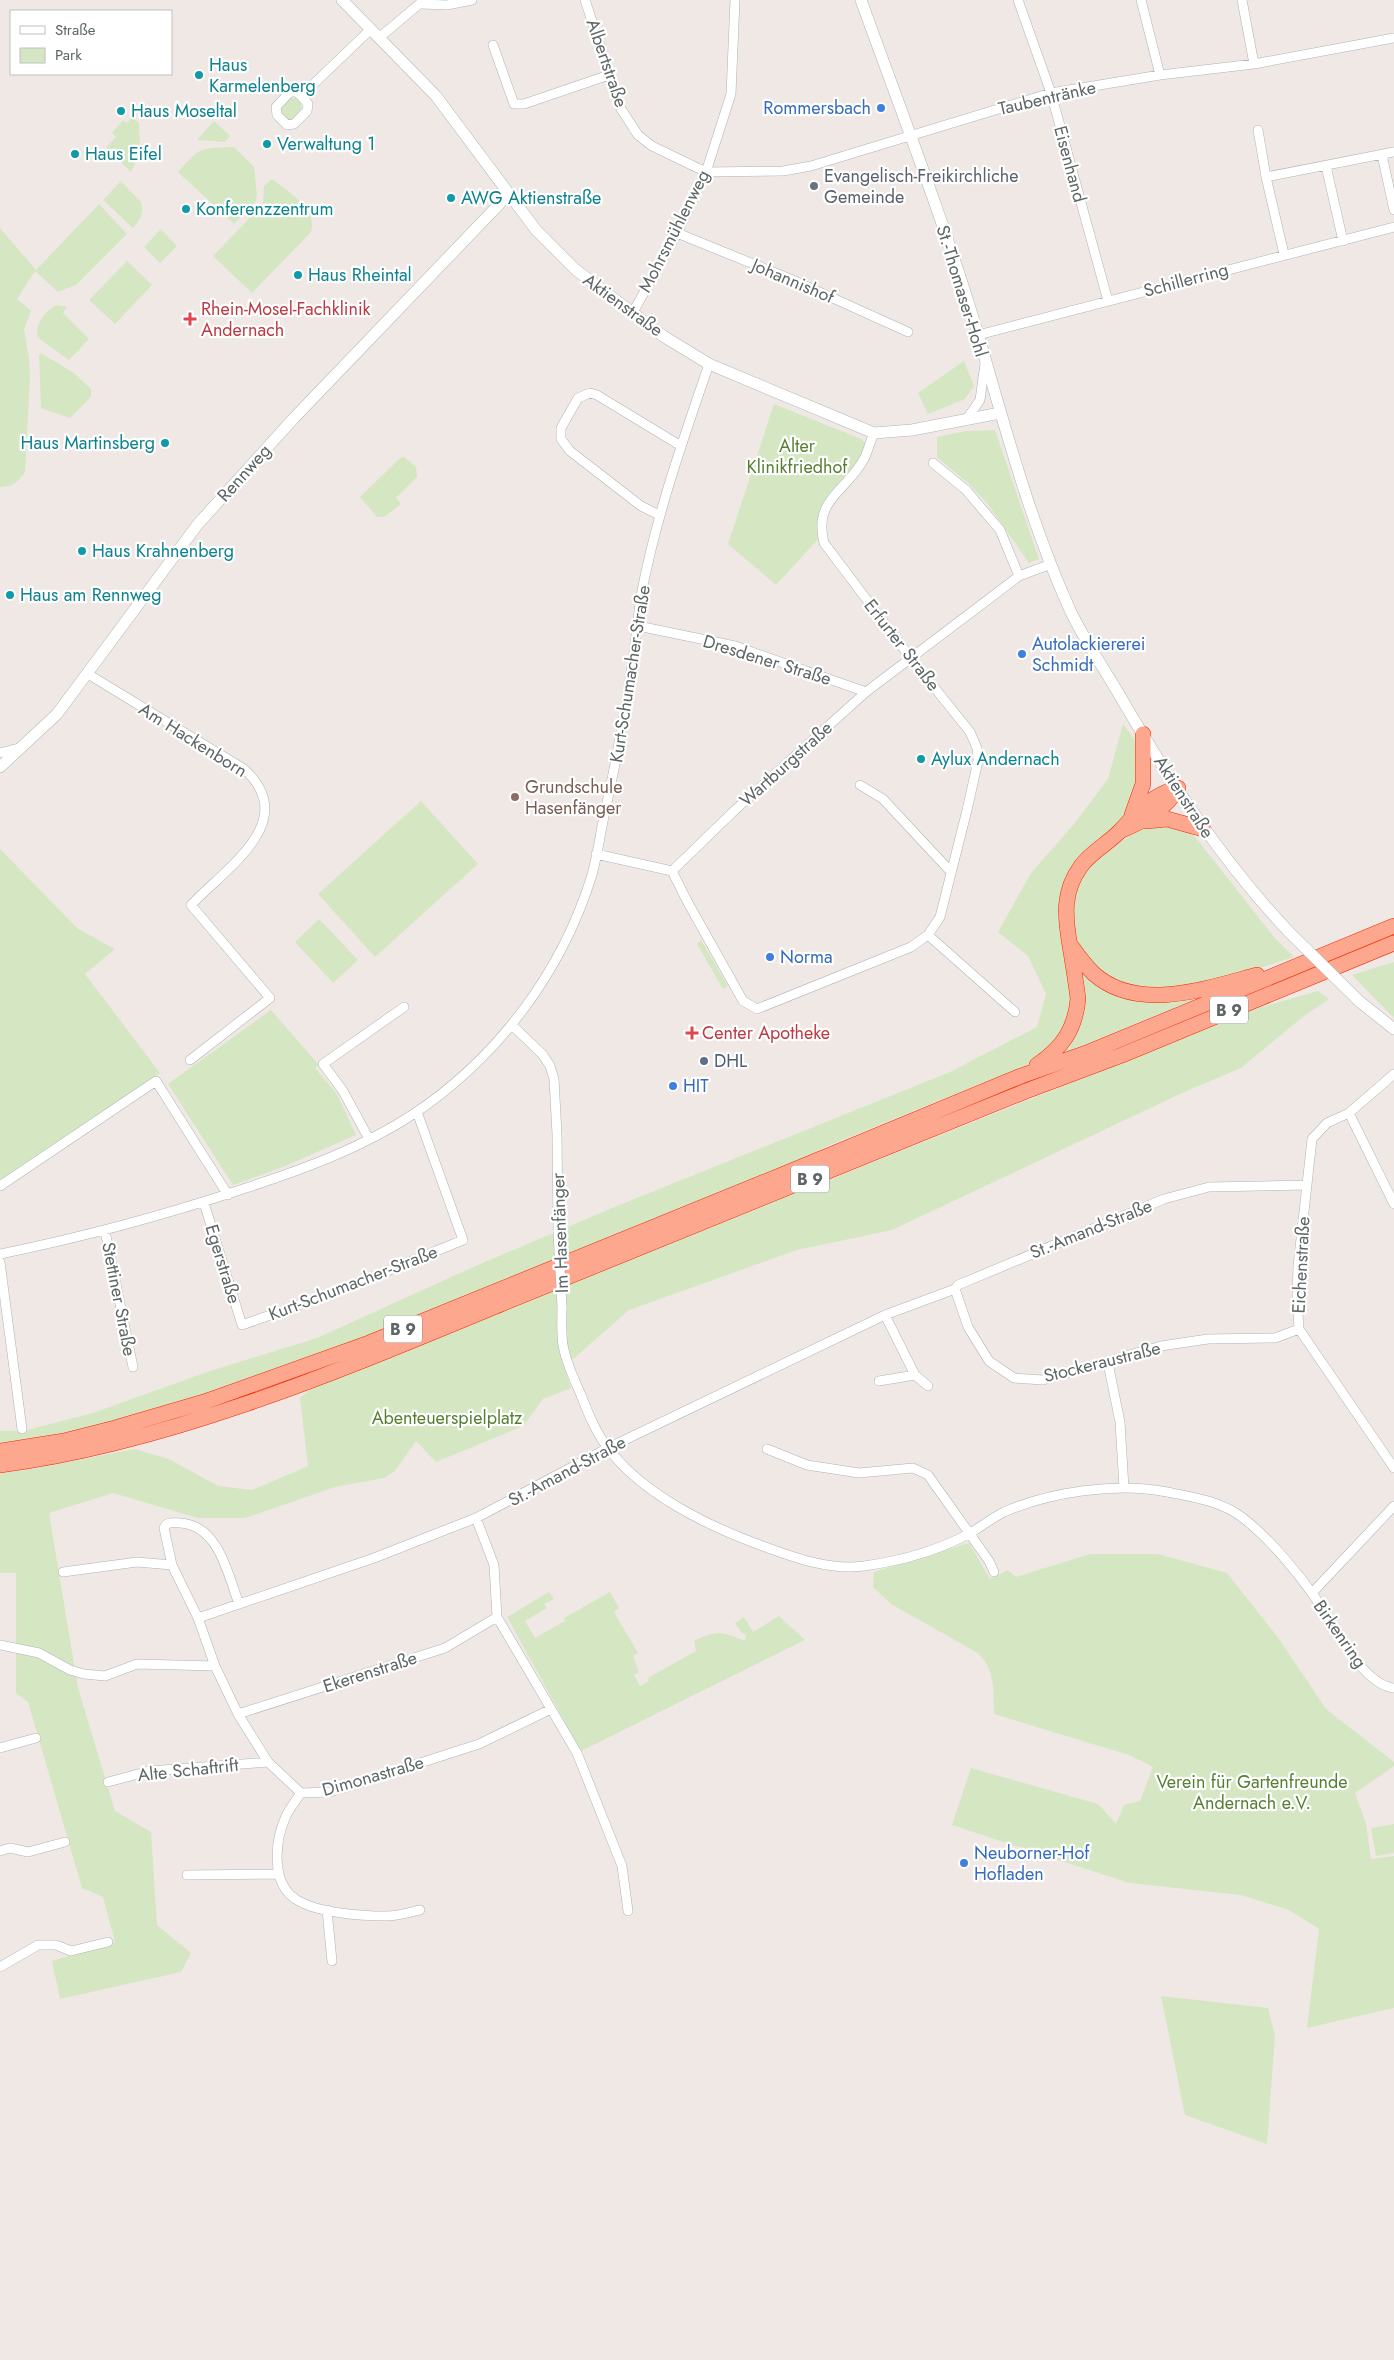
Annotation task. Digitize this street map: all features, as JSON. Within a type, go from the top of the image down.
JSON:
[{"type":"highway","points":[[1138,818],[1143,784],[1143,734]]},
{"type":"highway","points":[[1021,1076],[1048,1057],[1065,1041],[1072,1028],[1078,1000],[1065,914],[1069,889],[1074,877],[1091,855],[1138,818],[1156,796],[1178,788]]},
{"type":"highway","points":[[1138,818],[1167,819],[1203,829]]},
{"type":"highway","name":"B 9","points":[[0,1451],[64,1440],[115,1428],[204,1402],[279,1376],[405,1328],[1021,1076],[1170,1019],[1295,965],[1394,926]]},
{"type":"highway","name":"B 9","points":[[0,1465],[68,1454],[153,1431],[251,1400],[373,1357],[1008,1098],[1122,1055],[1394,943]]},
{"type":"highway","points":[[1070,944],[1095,975],[1111,985],[1130,992],[1151,994],[1178,993],[1210,987],[1295,965]]},
{"type":"highway","points":[[1337,966],[1394,955]]},
{"type":"street","name":"Aktienstraße","points":[[342,0],[436,96],[508,195],[536,230],[576,270],[663,336],[709,364],[874,433],[912,430],[1000,413],[1050,564],[1072,613],[1143,734],[1203,829],[1256,897],[1289,932],[1359,1001],[1394,1029]]},
{"type":"street","points":[[380,38],[423,2],[447,5],[472,0]]},
{"type":"street","name":"Albertstraße","points":[[586,0],[622,109],[638,135],[652,146],[706,172]]},
{"type":"street","name":"Mohrsmühlenweg","points":[[632,314],[678,233],[706,172],[731,94],[735,0]]},
{"type":"street","name":"St.-Thomaser-Hohl","points":[[861,0],[928,184],[978,335],[1000,413]]},
{"type":"street","name":"Eisenhand","points":[[1018,0],[1051,93],[1108,302]]},
{"type":"street","points":[[1140,0],[1160,75]]},
{"type":"street","points":[[1242,0],[1254,64]]},
{"type":"street","points":[[301,96],[371,29]]},
{"type":"street","name":"Taubentränke","points":[[706,172],[783,171],[841,158],[1051,93],[1160,75],[1254,64],[1394,38]]},
{"type":"street","points":[[493,46],[514,104],[524,104],[609,74]]},
{"type":"street","points":[[1258,130],[1266,177],[1284,254]]},
{"type":"street","points":[[1266,177],[1394,152]]},
{"type":"street","points":[[1382,155],[1394,210]]},
{"type":"street","points":[[1326,166],[1344,241]]},
{"type":"street","name":"Rennweg","points":[[0,767],[57,714],[198,524],[294,418],[508,195]]},
{"type":"street","name":"Schillerring","points":[[978,335],[1284,254],[1344,241],[1394,227]]},
{"type":"street","name":"Johannishof","points":[[678,233],[795,281],[908,332]]},
{"type":"street","points":[[966,420],[980,400],[985,363]]},
{"type":"street","name":"Kurt-Schumacher-Straße","points":[[0,1254],[105,1231],[204,1203],[289,1174],[369,1138],[417,1112],[453,1084],[512,1025],[535,996],[560,954],[577,920],[592,874],[621,739],[641,598],[659,515],[709,364]]},
{"type":"street","points":[[659,515],[641,506],[570,451],[561,439],[561,428],[578,398],[590,394],[597,395],[681,446]]},
{"type":"street","name":"Erfurter Straße","points":[[672,871],[743,1001],[757,1009],[900,952],[928,935],[940,917],[968,810],[978,760],[977,748],[970,732],[910,657],[824,543],[820,527],[823,511],[863,460],[874,433]]},
{"type":"street","points":[[933,463],[966,490],[1000,530],[1019,576],[1050,564]]},
{"type":"street","name":"Wartburgstraße","points":[[672,871],[735,810],[866,692],[1019,576]]},
{"type":"street","name":"Dresdener Straße","points":[[638,626],[735,646],[866,692]]},
{"type":"street","name":"Am Hackenborn","points":[[88,674],[244,769],[257,780],[265,800],[265,821],[254,842],[191,905],[270,998],[190,1060]]},
{"type":"street","points":[[0,753],[22,747]]},
{"type":"street","points":[[860,785],[883,800],[951,872]]},
{"type":"street","points":[[596,854],[672,871]]},
{"type":"street","points":[[928,935],[1015,1012]]},
{"type":"street","points":[[369,1138],[343,1090],[323,1064],[404,1007]]},
{"type":"street","name":"Im Hasenfänger","points":[[512,1025],[543,1055],[550,1066],[554,1079],[557,1134],[558,1232],[563,1342],[566,1362],[586,1408],[608,1448],[632,1473],[674,1506],[738,1537],[831,1568],[862,1567],[897,1560],[970,1533],[1002,1513],[1053,1496],[1124,1488],[1164,1492],[1213,1502],[1241,1516],[1275,1547],[1312,1593]]},
{"type":"street","name":"Eichenstraße","points":[[1394,1074],[1349,1113],[1326,1123],[1312,1139],[1296,1298],[1298,1329],[1394,1468]]},
{"type":"street","points":[[0,1186],[156,1081],[228,1194]]},
{"type":"street","name":"Kurt-Schumacher-Straße","points":[[242,1326],[336,1292],[463,1240],[417,1112]]},
{"type":"street","points":[[1349,1113],[1394,1204]]},
{"type":"street","name":"St.-Amand-Straße","points":[[198,1618],[374,1558],[476,1518],[608,1448],[885,1315],[955,1289],[958,1285],[1164,1199],[1209,1187],[1307,1185]]},
{"type":"street","name":"Egerstraße","points":[[204,1203],[242,1326]]},
{"type":"street","name":"Stettiner Straße","points":[[105,1231],[132,1367]]},
{"type":"street","points":[[0,1262],[22,1429]]},
{"type":"street","name":"Stockeraustraße","points":[[955,1289],[968,1327],[989,1361],[1014,1378],[1043,1380],[1162,1346],[1208,1339],[1275,1338],[1298,1329]]},
{"type":"street","points":[[885,1315],[915,1375],[928,1386]]},
{"type":"street","points":[[1108,1362],[1120,1422],[1124,1488]]},
{"type":"street","points":[[879,1381],[915,1375]]},
{"type":"street","points":[[767,1449],[807,1465],[859,1473],[913,1468],[928,1475],[990,1561],[994,1572]]},
{"type":"street","name":"Birkenring","points":[[1394,1506],[1312,1593],[1346,1646],[1368,1674],[1379,1683],[1394,1688]]},
{"type":"street","points":[[476,1518],[494,1565],[497,1617],[576,1753],[622,1866],[628,1911]]},
{"type":"street","name":"Dimonastraße","points":[[239,1604],[219,1551],[209,1536],[186,1523],[169,1523],[165,1525],[164,1528],[172,1565],[198,1618],[215,1666],[238,1714],[268,1762],[301,1793],[330,1792],[479,1744],[551,1709]]},
{"type":"street","points":[[63,1572],[137,1562],[172,1565]]},
{"type":"street","name":"Ekerenstraße","points":[[238,1714],[445,1648],[497,1617]]},
{"type":"street","points":[[0,1645],[39,1653],[70,1670],[105,1676],[137,1664],[215,1666]]},
{"type":"street","points":[[0,1748],[36,1738]]},
{"type":"street","name":"Alte Schaftrift","points":[[108,1782],[150,1771],[268,1762]]},
{"type":"street","points":[[301,1793],[286,1815],[277,1845],[279,1874],[284,1887],[295,1899],[312,1907],[327,1910],[388,1916],[420,1910]]},
{"type":"street","points":[[0,1851],[10,1848],[28,1852],[65,1842]]},
{"type":"street","points":[[187,1875],[279,1874]]},
{"type":"street","points":[[327,1910],[332,1961]]},
{"type":"street","points":[[0,1967],[38,1945],[56,1945],[71,1951],[108,1942]]},
{"type":"green space","points":[[290,98],[295,98],[301,103],[301,109],[292,120],[286,120],[280,114],[280,109]]},
{"type":"green space","points":[[132,117],[139,123],[140,153],[131,172],[106,147],[116,137],[112,133],[123,120],[127,123]]},
{"type":"green space","points":[[214,121],[230,136],[225,142],[197,140]]},
{"type":"green space","points":[[234,147],[254,167],[257,195],[256,201],[234,224],[178,172],[192,157],[202,150]]},
{"type":"green space","points":[[272,179],[306,208],[312,223],[311,232],[252,293],[213,256],[263,204],[264,186]]},
{"type":"green space","points":[[121,181],[141,202],[141,216],[133,228],[103,200]]},
{"type":"green space","points":[[99,204],[127,234],[76,285],[58,292],[35,271],[17,299],[31,311],[24,329],[30,377],[25,472],[15,483],[0,487],[0,228],[36,270]]},
{"type":"green space","points":[[161,229],[177,246],[160,263],[144,247]]},
{"type":"green space","points":[[127,261],[152,285],[115,324],[89,300]]},
{"type":"green space","points":[[56,305],[67,307],[63,313],[89,339],[69,360],[37,337],[38,327],[42,318]]},
{"type":"green space","points":[[41,353],[74,373],[91,389],[91,397],[70,418],[41,408],[39,355]]},
{"type":"green space","points":[[964,361],[974,386],[965,399],[928,414],[918,393]]},
{"type":"green space","name":"Alter Klinikfriedhof","points":[[774,404],[861,439],[866,443],[860,459],[820,510],[817,525],[820,537],[776,585],[728,544]]},
{"type":"green space","points":[[995,430],[1039,559],[1029,563],[987,503],[970,485],[937,457],[937,437],[965,431]]},
{"type":"green space","points":[[404,457],[416,467],[417,477],[396,498],[401,504],[384,517],[377,517],[360,497],[400,458]]},
{"type":"green space","points":[[1123,724],[1134,739],[1139,770],[1136,792],[1126,815],[1060,900],[1058,916],[1066,957],[1072,1018],[1051,1051],[1029,1064],[825,1147],[789,1167],[325,1354],[138,1416],[65,1433],[0,1445],[0,1431],[23,1431],[93,1413],[207,1372],[317,1338],[473,1267],[617,1206],[950,1072],[1037,1027],[1046,994],[1028,956],[998,932],[1031,873],[1074,824],[1108,779]]},
{"type":"green space","points":[[421,801],[478,864],[375,957],[318,894]]},
{"type":"green space","points":[[1165,824],[1182,827],[1196,838],[1274,937],[1294,957],[1213,983],[1179,989],[1131,988],[1101,974],[1078,948],[1072,931],[1074,894],[1082,876],[1095,860],[1133,833],[1148,826]]},
{"type":"green space","points":[[0,849],[78,929],[115,949],[85,974],[160,1073],[2,1181],[0,1179]]},
{"type":"green space","points":[[319,919],[358,960],[333,983],[295,942]]},
{"type":"green space","points":[[701,940],[728,986],[723,989],[697,944]]},
{"type":"green space","points":[[1394,962],[1394,1018],[1352,975]]},
{"type":"green space","points":[[1076,964],[1100,983],[1203,996],[1064,1053]]},
{"type":"green space","name":"Abenteuerspielplatz","points":[[1318,991],[1329,999],[1304,1016],[1241,1068],[1182,1093],[892,1230],[797,1250],[629,1310],[564,1367],[571,1388],[543,1399],[523,1426],[436,1462],[416,1441],[395,1471],[384,1478],[335,1487],[245,1518],[198,1518],[113,1493],[49,1513],[78,1688],[115,1811],[151,1832],[157,1925],[191,1953],[181,1972],[60,1999],[52,1961],[115,1942],[103,1897],[82,1888],[28,1702],[16,1693],[16,1573],[0,1573],[0,1473],[26,1470],[135,1449],[169,1459],[218,1486],[252,1490],[308,1466],[300,1398],[320,1382],[1255,1009]]},
{"type":"green space","points":[[271,1010],[319,1065],[315,1068],[337,1094],[356,1135],[283,1167],[233,1185],[168,1084]]},
{"type":"green space","name":"Verein für Gartenfreunde Andernach e.V.","points":[[969,1543],[990,1579],[1008,1570],[1016,1577],[1090,1554],[1158,1554],[1227,1573],[1279,1639],[1326,1709],[1394,1762],[1394,1766],[1355,1793],[1366,1824],[1371,1859],[1394,1856],[1394,2008],[1307,2028],[1319,1929],[1289,1910],[1241,1895],[1129,1883],[952,1825],[971,1768],[1098,1804],[1116,1824],[1124,1805],[1140,1801],[1153,1767],[1129,1755],[994,1714],[992,1680],[987,1665],[982,1658],[976,1652],[891,1604],[873,1587],[874,1572]]},
{"type":"green space","points":[[549,1592],[554,1599],[544,1604],[547,1608],[525,1621],[535,1638],[565,1621],[564,1618],[610,1592],[619,1608],[614,1612],[638,1653],[633,1656],[639,1672],[634,1675],[640,1686],[649,1681],[648,1678],[696,1651],[694,1641],[702,1637],[719,1633],[745,1641],[746,1635],[741,1632],[735,1623],[744,1617],[753,1632],[779,1616],[805,1640],[581,1751],[507,1617]]},
{"type":"green space","points":[[1394,1824],[1394,1853],[1376,1856],[1371,1828]]},
{"type":"green space","points":[[1161,1996],[1268,2008],[1275,2036],[1267,2144],[1185,2115]]},
{"type":"place","name":"Haus Karmelenberg","points":[[199,75]]},
{"type":"place","name":"Rommersbach","points":[[881,108]]},
{"type":"place","name":"Haus Moseltal","points":[[121,111]]},
{"type":"place","name":"Verwaltung 1","points":[[267,144]]},
{"type":"place","name":"Haus Eifel","points":[[75,154]]},
{"type":"place","name":"Evangelisch-Freikirchliche Gemeinde","points":[[814,186]]},
{"type":"place","name":"AWG Aktienstraße","points":[[451,198]]},
{"type":"place","name":"Konferenzzentrum","points":[[186,209]]},
{"type":"place","name":"Haus Rheintal","points":[[298,275]]},
{"type":"place","name":"Rhein-Mosel-Fachklinik Andernach","points":[[190,319]]},
{"type":"place","name":"Haus Martinsberg","points":[[165,443]]},
{"type":"place","name":"Haus Krahnenberg","points":[[82,551]]},
{"type":"place","name":"Haus am Rennweg","points":[[10,595]]},
{"type":"place","name":"Autolackiererei Schmidt","points":[[1022,654]]},
{"type":"place","name":"Aylux Andernach","points":[[921,759]]},
{"type":"place","name":"Grundschule Hasenfänger","points":[[515,797]]},
{"type":"place","name":"Norma","points":[[770,957]]},
{"type":"place","name":"Center Apotheke","points":[[692,1033]]},
{"type":"place","name":"DHL","points":[[704,1061]]},
{"type":"place","name":"HIT","points":[[673,1086]]},
{"type":"place","name":"Neuborner-Hof Hofladen","points":[[964,1863]]}]
